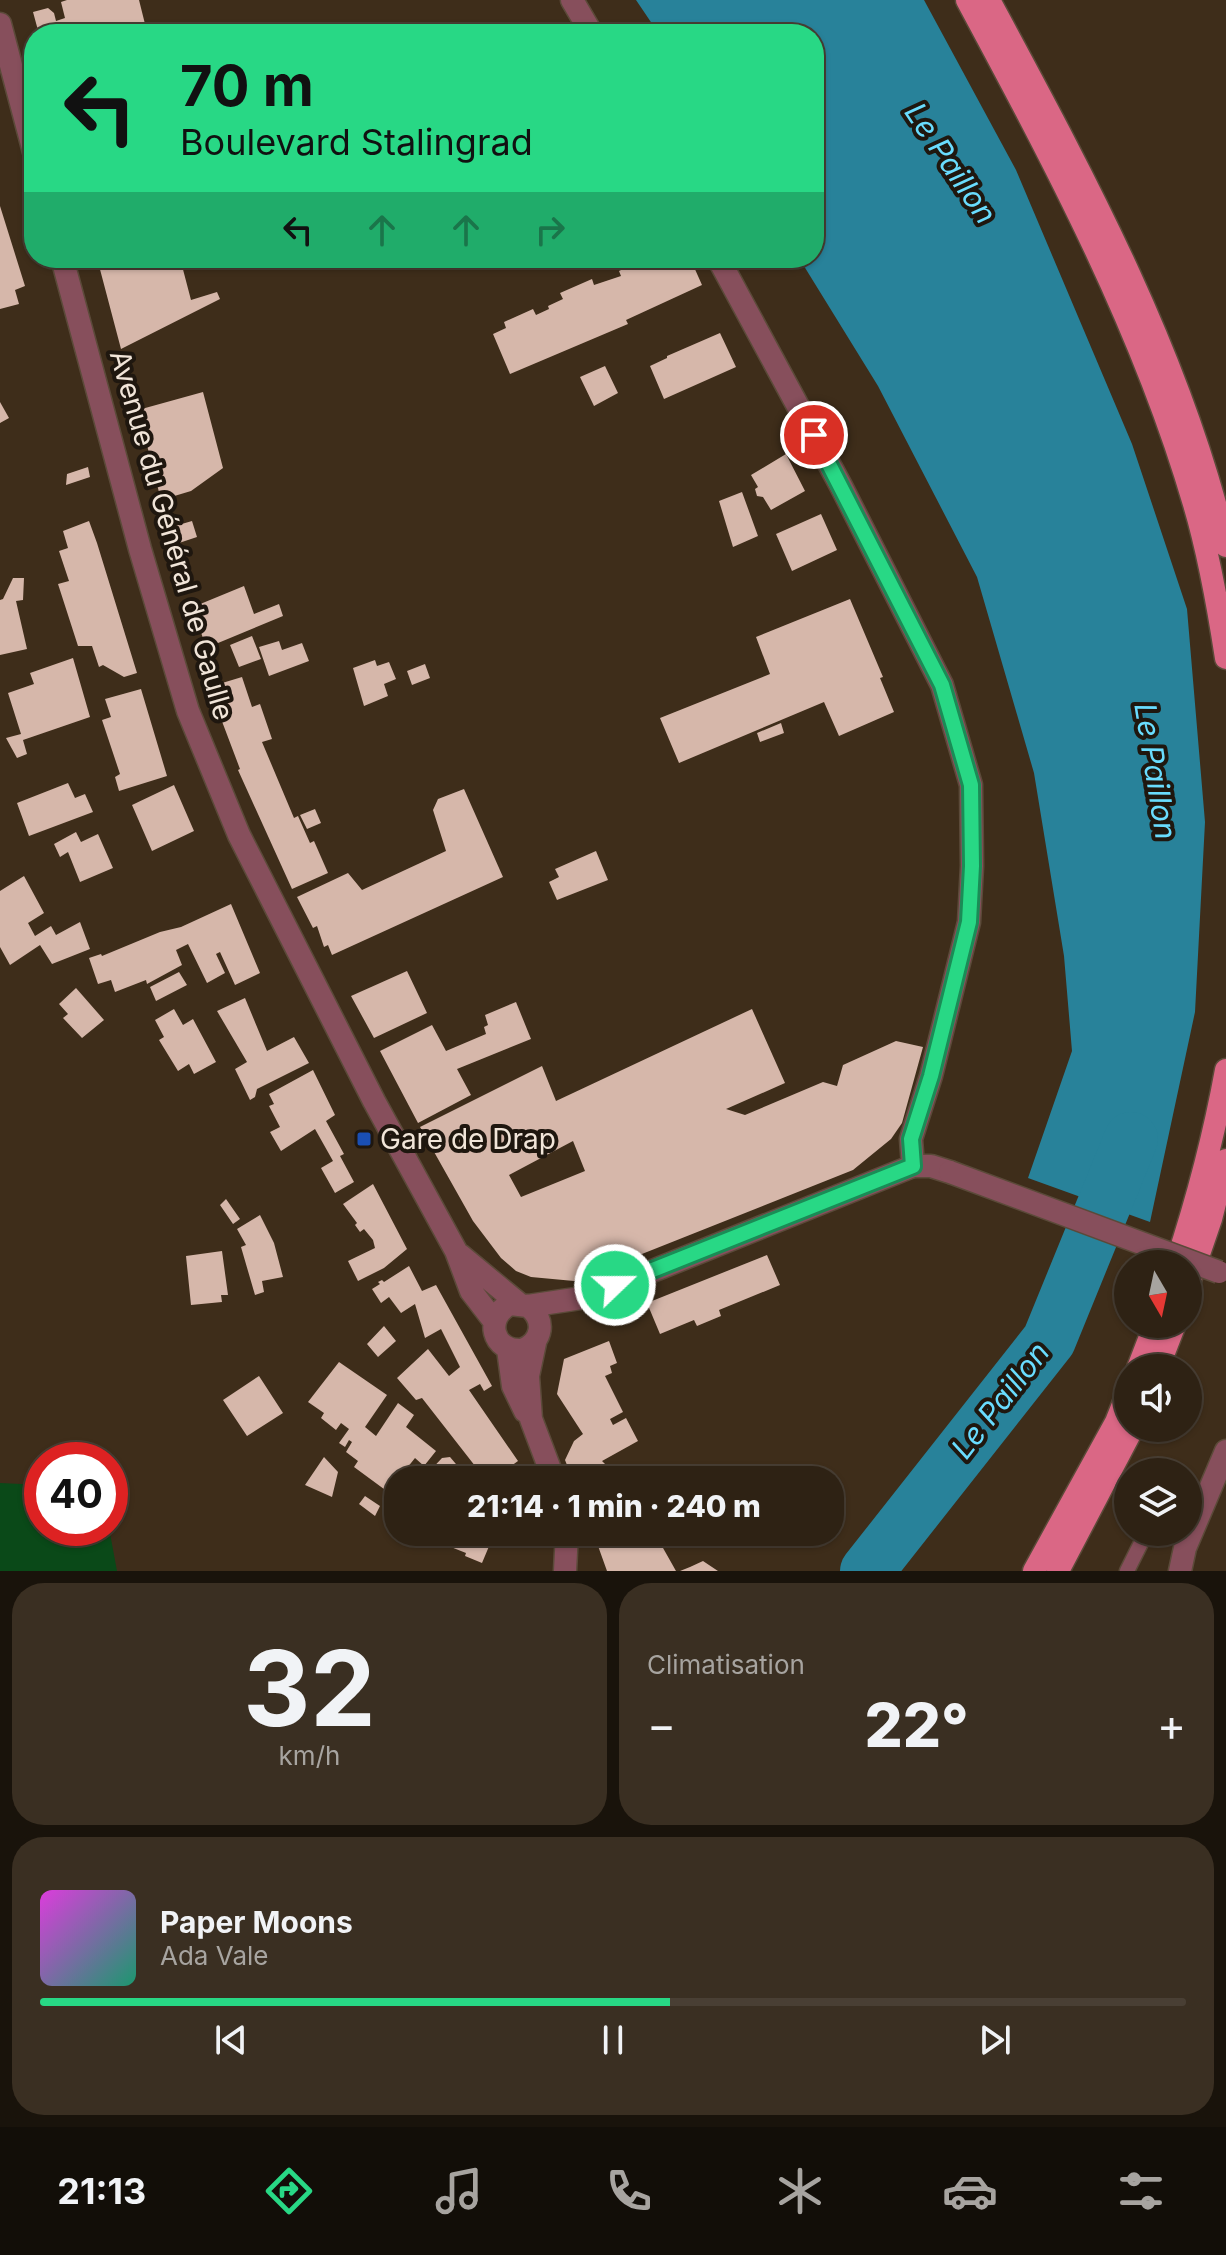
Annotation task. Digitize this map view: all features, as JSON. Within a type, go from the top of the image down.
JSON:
[{"type":"main road","points":[[967,0],[1047,150],[1108,276],[1159,401],[1194,504],[1217,601],[1226,658]]},
{"type":"main road","points":[[989,0],[1067,146],[1127,271],[1182,398],[1226,546]]},
{"type":"main road","points":[[1180,1250],[1197,1198],[1226,1070]]},
{"type":"main road","points":[[1200,1250],[1226,1160]]},
{"type":"main road","points":[[1034,1571],[1114,1426]]},
{"type":"main road","points":[[1058,1571],[1126,1442]]},
{"type":"street","points":[[572,0],[586,24]]},
{"type":"street","points":[[0,24],[24,114]]},
{"type":"street","name":"Avenue du Général de Gaulle","points":[[65,268],[140,549],[188,711],[239,835],[374,1101],[456,1251],[471,1291],[494,1321]]},
{"type":"street","points":[[723,268],[841,486],[942,685],[971,785],[969,922],[931,1076],[911,1139],[913,1166]]},
{"type":"street","points":[[531,1419],[522,1408],[513,1386],[508,1349],[494,1334],[494,1321],[503,1308],[588,1297],[913,1166],[931,1166],[950,1172],[1223,1275]]},
{"type":"street","name":"Avenue du Général de Gaulle","points":[[456,1251],[523,1304]]},
{"type":"street","points":[[508,1349],[522,1350],[588,1297]]},
{"type":"street","points":[[523,1304],[539,1318],[528,1376],[531,1419],[549,1466]]},
{"type":"street","points":[[1202,1500],[1226,1451]]},
{"type":"street","points":[[565,1571],[566,1546]]},
{"type":"street","points":[[1180,1571],[1186,1546]]},
{"type":"lane","points":[[1127,1571],[1140,1546]]},
{"type":"green space","points":[[0,1483],[24,1484],[24,1546],[112,1546],[117,1571],[0,1571]]},
{"type":"water","points":[[636,0],[924,0],[1016,170],[1132,444],[1187,609],[1205,822],[1195,1012],[1150,1222],[1028,1178],[1072,1051],[1064,956],[1034,773],[977,577],[878,386],[805,268],[824,268],[824,24],[652,24]]},
{"type":"building","points":[[139,0],[145,24],[36,24],[33,12],[48,8],[54,13],[56,21],[65,18],[61,2]]},
{"type":"building","points":[[0,206],[25,286],[15,290],[19,304],[0,309]]},
{"type":"building","points":[[100,268],[183,268],[191,300],[217,292],[220,299],[121,349]]},
{"type":"building","points":[[625,268],[694,268],[702,285],[626,320],[628,324],[510,374],[493,334],[506,328],[504,322],[533,309],[536,315],[563,299],[560,293],[592,279],[594,285],[621,276],[619,271]]},
{"type":"building","points":[[720,333],[736,367],[664,399],[650,366]]},
{"type":"building","points":[[605,366],[618,393],[594,406],[580,377]]},
{"type":"building","points":[[203,392],[223,468],[191,491],[161,500],[138,410]]},
{"type":"building","points":[[0,402],[9,418],[0,423]]},
{"type":"building","points":[[786,454],[805,491],[771,510],[763,497],[757,496],[755,489],[758,487],[751,475]]},
{"type":"building","points":[[88,467],[90,477],[66,485],[67,474]]},
{"type":"building","points":[[742,492],[758,536],[733,547],[719,501]]},
{"type":"building","points":[[821,514],[837,550],[792,571],[776,534]]},
{"type":"building","points":[[89,521],[137,673],[124,677],[103,665],[99,667],[92,646],[78,646],[58,584],[69,581],[59,551],[68,548],[63,531]]},
{"type":"building","points":[[192,521],[197,537],[173,545],[168,528]]},
{"type":"building","points":[[13,578],[24,578],[23,600],[16,601],[27,649],[0,655],[0,600]]},
{"type":"building","points":[[244,586],[254,614],[279,604],[283,616],[206,648],[193,607]]},
{"type":"building","points":[[850,599],[883,677],[880,678],[894,712],[839,736],[824,702],[679,763],[660,718],[770,674],[756,637]]},
{"type":"building","points":[[252,636],[261,659],[239,667],[230,645]]},
{"type":"building","points":[[279,641],[282,650],[302,643],[309,661],[269,676],[259,647]]},
{"type":"building","points":[[73,658],[90,717],[23,740],[27,754],[17,758],[6,738],[21,734],[8,693],[34,684],[30,673]]},
{"type":"building","points":[[375,660],[377,666],[389,662],[396,679],[384,684],[388,696],[364,706],[353,668]]},
{"type":"building","points":[[425,664],[430,678],[412,685],[407,671]]},
{"type":"building","points":[[242,677],[252,707],[260,704],[272,739],[262,742],[294,818],[298,816],[310,843],[314,841],[328,873],[292,889],[238,770],[209,687]]},
{"type":"building","points":[[141,689],[167,776],[119,791],[115,777],[120,774],[102,720],[111,717],[105,699]]},
{"type":"building","points":[[781,723],[784,733],[760,742],[757,733]]},
{"type":"building","points":[[68,783],[75,798],[85,794],[93,812],[29,836],[17,803]]},
{"type":"building","points":[[174,785],[194,831],[152,851],[132,805]]},
{"type":"building","points":[[464,789],[503,877],[332,955],[328,945],[324,947],[317,926],[313,928],[297,897],[348,873],[362,890],[446,851],[433,810],[438,799]]},
{"type":"building","points":[[315,809],[321,823],[307,829],[300,815]]},
{"type":"building","points":[[76,832],[81,842],[98,834],[113,868],[80,882],[68,852],[60,857],[54,844]]},
{"type":"building","points":[[596,851],[608,880],[557,900],[549,882],[559,877],[555,869]]},
{"type":"building","points":[[24,876],[44,913],[28,923],[35,936],[51,926],[56,935],[80,922],[90,949],[52,964],[40,945],[10,965],[0,947],[0,891]]},
{"type":"building","points":[[231,904],[260,973],[235,985],[220,952],[216,954],[225,973],[207,983],[188,944],[176,950],[182,965],[147,984],[146,980],[115,992],[111,980],[98,984],[89,958],[181,927]]},
{"type":"building","points":[[407,971],[427,1013],[374,1038],[351,996]]},
{"type":"building","points":[[179,972],[187,985],[156,1001],[150,987]]},
{"type":"building","points":[[76,988],[104,1020],[82,1038],[63,1018],[68,1014],[59,1004]]},
{"type":"building","points":[[245,998],[267,1051],[294,1037],[309,1063],[257,1089],[255,1097],[250,1100],[235,1069],[247,1062],[217,1011]]},
{"type":"building","points":[[516,1002],[531,1039],[457,1069],[471,1095],[418,1123],[380,1051],[432,1025],[446,1051],[486,1034],[484,1027],[488,1025],[485,1015]]},
{"type":"building","points":[[174,1009],[183,1025],[193,1019],[216,1062],[194,1074],[189,1064],[178,1071],[159,1040],[164,1037],[155,1020]]},
{"type":"building","points":[[752,1009],[785,1083],[726,1109],[745,1115],[823,1082],[837,1086],[843,1065],[896,1041],[923,1047],[902,1123],[891,1139],[853,1170],[574,1281],[531,1277],[516,1271],[501,1258],[473,1221],[420,1127],[542,1066],[556,1101]],"holes":[[[573,1141],[585,1171],[521,1197],[509,1175]]]},
{"type":"building","points":[[313,1070],[335,1115],[326,1121],[344,1154],[340,1156],[354,1182],[335,1193],[321,1168],[333,1161],[315,1129],[281,1151],[270,1132],[280,1127],[269,1106],[274,1104],[269,1094]]},
{"type":"building","points":[[373,1184],[407,1249],[384,1268],[358,1281],[348,1261],[375,1248],[373,1240],[364,1229],[360,1232],[343,1204]]},
{"type":"building","points":[[226,1199],[240,1219],[233,1224],[220,1205]]},
{"type":"building","points":[[260,1215],[274,1243],[283,1277],[262,1281],[264,1292],[255,1295],[241,1247],[246,1245],[237,1229]]},
{"type":"building","points":[[222,1251],[228,1295],[221,1295],[222,1302],[191,1305],[186,1256]]},
{"type":"building","points":[[767,1255],[780,1285],[719,1310],[721,1316],[697,1326],[694,1320],[660,1334],[647,1303]]},
{"type":"building","points":[[409,1266],[422,1291],[436,1285],[492,1386],[484,1391],[480,1384],[469,1390],[518,1461],[511,1466],[475,1466],[422,1398],[416,1400],[397,1378],[428,1349],[449,1376],[460,1367],[441,1329],[425,1338],[415,1304],[401,1313],[389,1297],[381,1303],[372,1289],[380,1284],[378,1282],[384,1282]]},
{"type":"building","points":[[384,1326],[396,1341],[378,1357],[367,1344]]},
{"type":"building","points":[[609,1341],[617,1363],[610,1366],[612,1373],[605,1376],[623,1412],[610,1419],[613,1425],[626,1418],[638,1441],[602,1461],[607,1466],[567,1466],[565,1460],[574,1441],[583,1434],[557,1394],[564,1359]]},
{"type":"building","points":[[339,1362],[387,1395],[365,1427],[376,1436],[398,1403],[414,1415],[406,1427],[436,1451],[424,1466],[415,1458],[409,1466],[384,1466],[384,1489],[354,1467],[358,1461],[346,1452],[352,1442],[349,1440],[345,1447],[339,1443],[349,1429],[341,1423],[336,1430],[321,1418],[324,1413],[308,1402]]},
{"type":"building","points":[[259,1376],[283,1413],[247,1436],[223,1400]]},
{"type":"building","points":[[324,1457],[338,1472],[332,1497],[305,1485]]},
{"type":"building","points":[[450,1457],[458,1466],[434,1466],[442,1458]]},
{"type":"building","points":[[365,1496],[380,1506],[375,1516],[359,1504]]},
{"type":"building","points":[[448,1546],[489,1546],[482,1563],[465,1556],[466,1553]]},
{"type":"building","points":[[598,1546],[662,1546],[676,1571],[607,1571]]},
{"type":"building","points":[[703,1561],[718,1571],[680,1571],[690,1567]]},
{"type":"waterway","name":"Le Paillon","points":[[867,1571],[1049,1340],[1131,1139]]},
{"type":"place","name":"Gare de Drap","points":[[364,1139]]},
{"type":"route","points":[[615,1285],[913,1166],[911,1139],[931,1076],[969,922],[971,785],[942,685],[814,435]]}]
